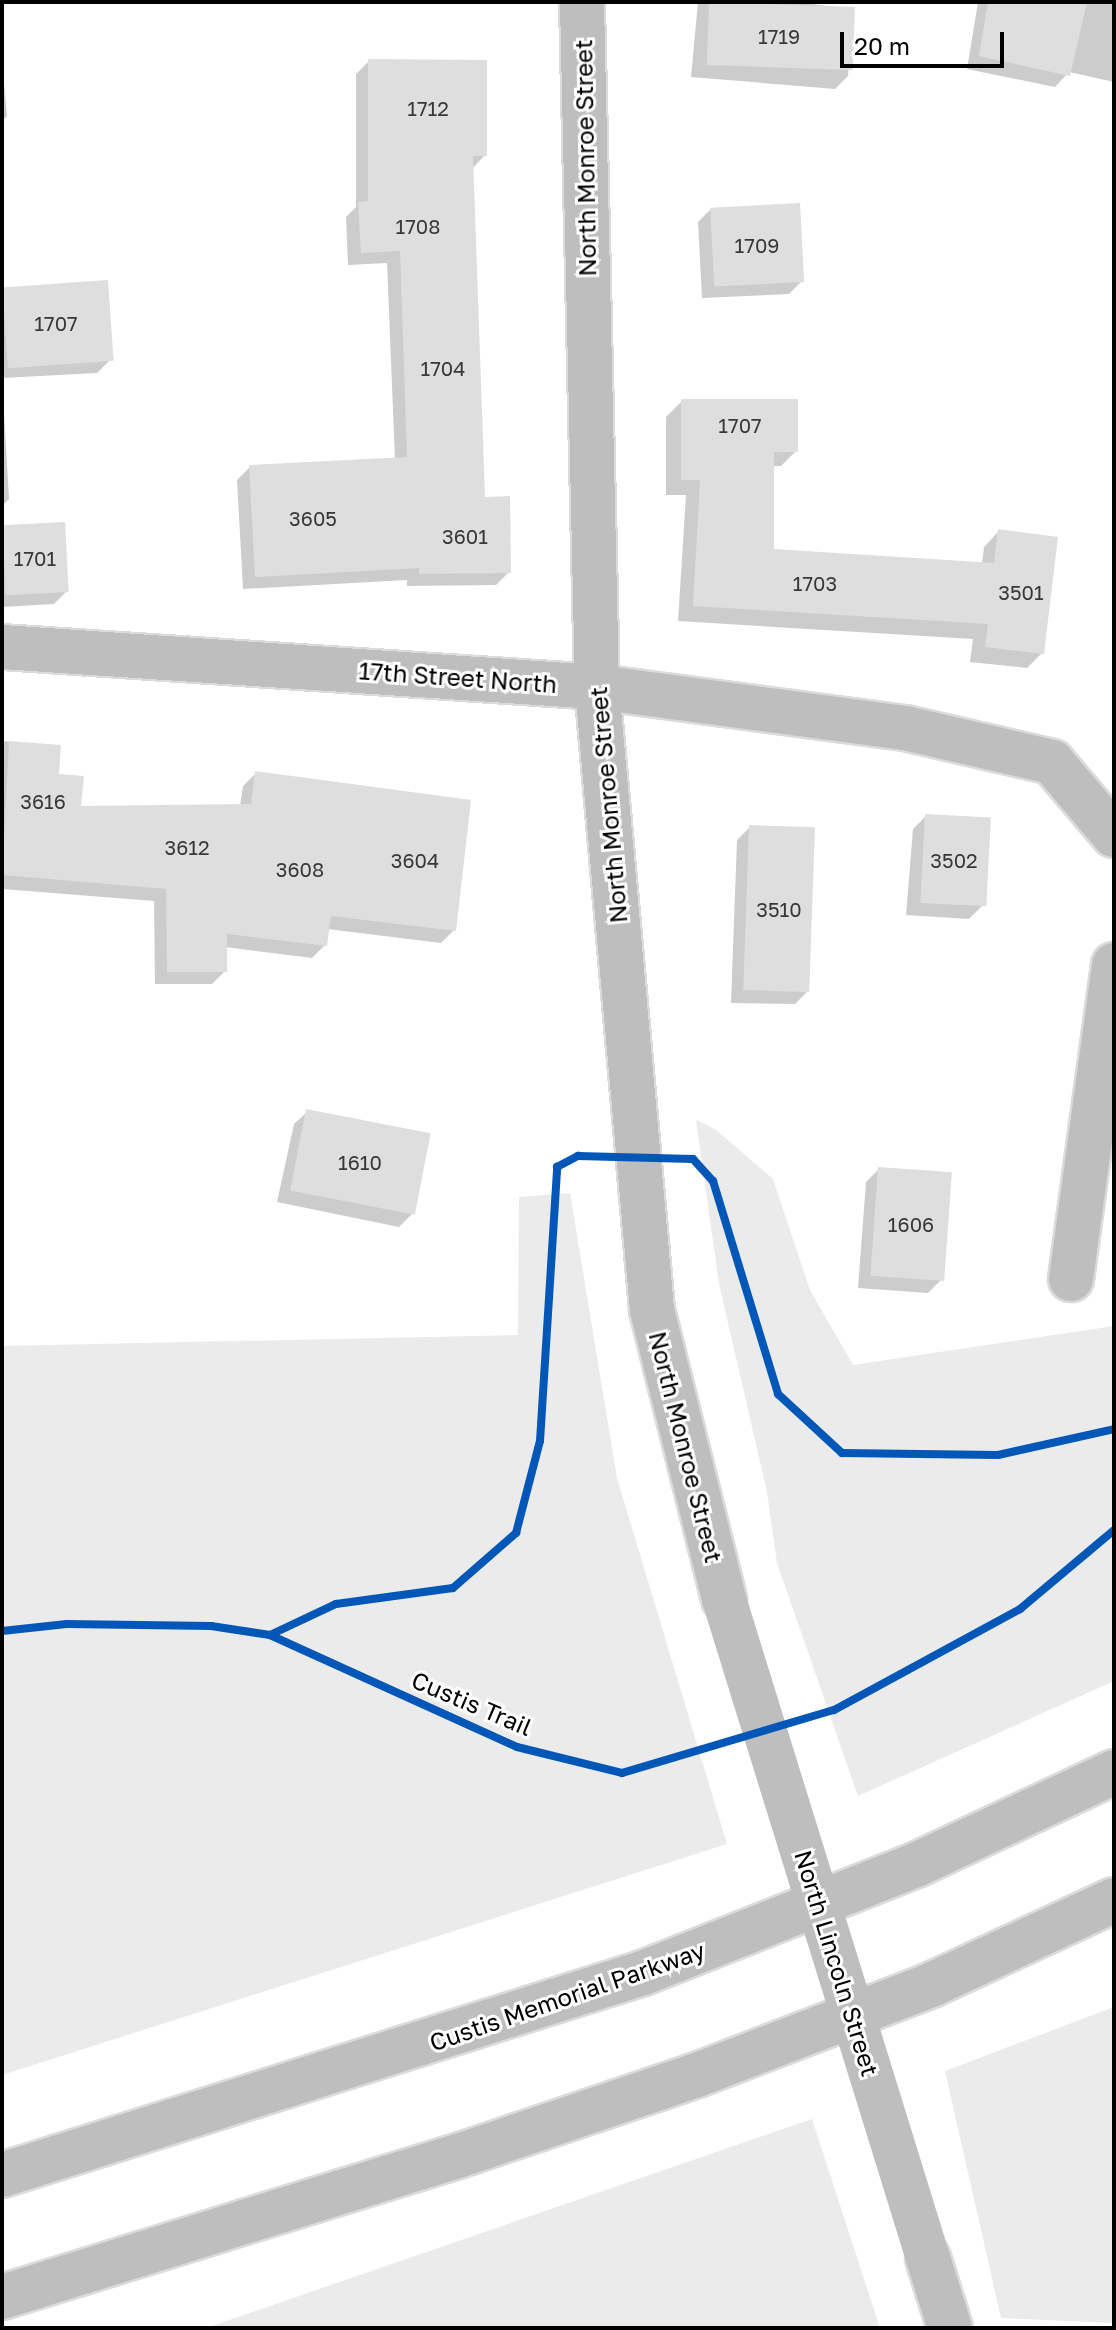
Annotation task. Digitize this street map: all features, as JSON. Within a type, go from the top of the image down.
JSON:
[{"type":"main road","name":"North Monroe Street","points":[[582,2],[597,687],[652,1310],[724,1599]]},
{"type":"main road","name":"17th Street North","points":[[2,647],[597,687],[905,728],[1052,762],[1114,835]]},
{"type":"main road","points":[[1071,1279],[1114,965]]},
{"type":"main road","name":"North Lincoln Street","points":[[724,1599],[950,2328]]},
{"type":"main road","name":"Custis Memorial Parkway","points":[[2,2175],[643,1973],[918,1864],[1114,1772]]},
{"type":"main road","points":[[2,2297],[458,2156],[697,2075],[931,1985],[1114,1900]]},
{"type":"shaded area","points":[[696,1120],[715,1129],[773,1179],[810,1290],[853,1365],[1114,1326],[1114,1681],[858,1796],[777,1563],[767,1492],[719,1284]]},
{"type":"shaded area","points":[[570,1193],[617,1478],[727,1844],[2,2075],[2,1346],[518,1335],[519,1197]]},
{"type":"shaded area","points":[[1114,2007],[1114,2323],[1001,2318],[945,2071]]},
{"type":"shaded area","points":[[812,2119],[880,2328],[206,2328]]},
{"type":"building","points":[[709,2],[855,7],[853,70],[707,65]]},
{"type":"building","points":[[988,2],[1087,2],[1070,76],[979,56]]},
{"type":"building","points":[[368,59],[487,60],[487,156],[473,156],[485,497],[510,496],[511,573],[419,574],[419,568],[255,577],[249,465],[407,457],[400,251],[361,253],[358,202],[368,201]]},
{"type":"building","points":[[800,203],[804,282],[714,287],[710,208]]},
{"type":"building","points":[[108,280],[114,361],[8,368],[2,287]]},
{"type":"building","points":[[681,399],[798,399],[798,452],[774,452],[774,549],[994,563],[998,529],[1058,537],[1044,654],[985,647],[988,624],[693,606],[700,480],[681,480]]},
{"type":"building","points":[[65,522],[69,592],[6,595],[2,525]]},
{"type":"building","points":[[9,741],[61,745],[59,774],[84,776],[81,806],[251,804],[255,771],[471,800],[456,931],[331,916],[327,946],[227,934],[227,972],[167,972],[166,889],[2,875]]},
{"type":"building","points":[[925,814],[991,817],[986,906],[920,903]]},
{"type":"building","points":[[749,825],[815,827],[809,992],[743,990]]},
{"type":"building","points":[[306,1109],[431,1133],[415,1215],[290,1190]]},
{"type":"building","points":[[878,1167],[952,1172],[944,1281],[870,1276]]},
{"type":"cycle path","points":[[270,1635],[336,1604],[453,1588],[516,1533],[540,1441],[557,1167],[578,1156],[693,1159],[713,1181],[778,1394],[842,1453],[998,1455],[1114,1429]]},
{"type":"cycle path","name":"Custis Trail","points":[[2,1631],[67,1624],[211,1626],[270,1635],[517,1747],[622,1773],[834,1710],[1020,1609],[1114,1530]]}]
